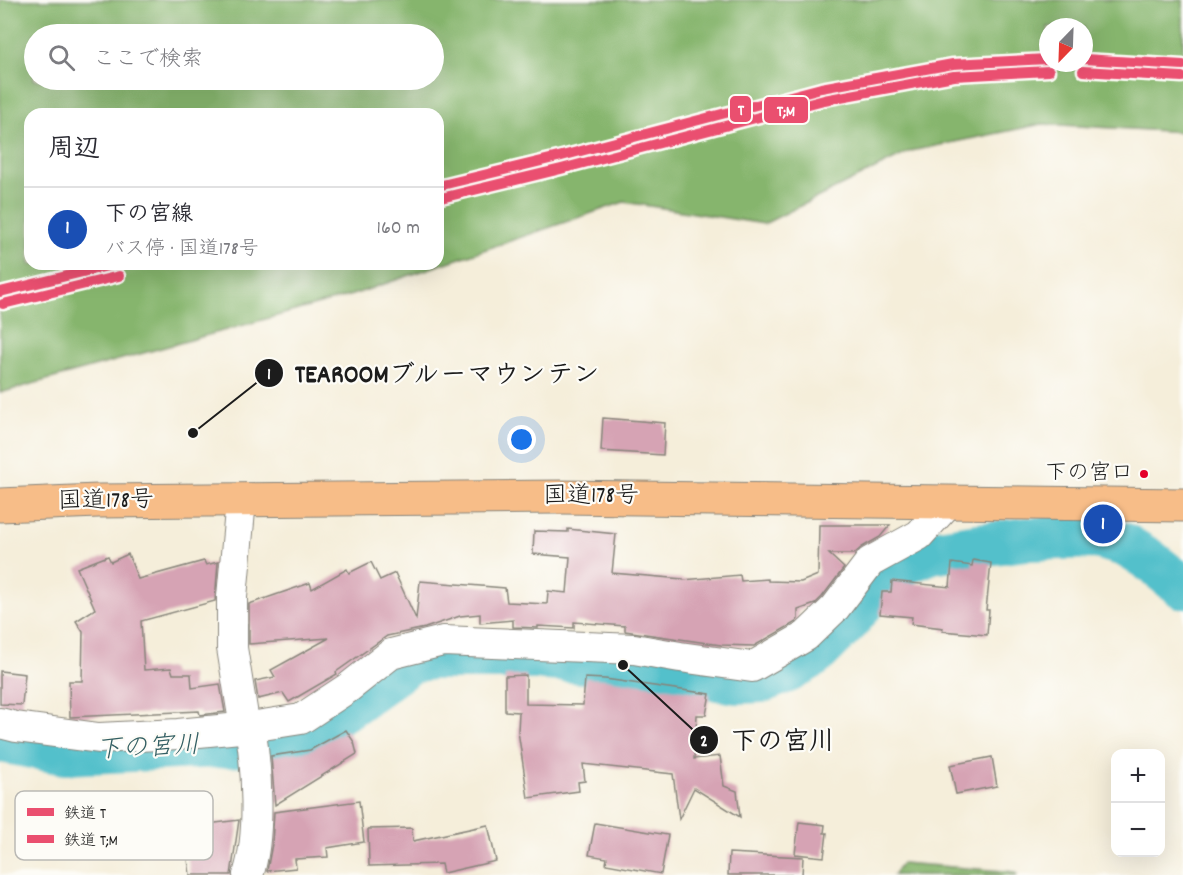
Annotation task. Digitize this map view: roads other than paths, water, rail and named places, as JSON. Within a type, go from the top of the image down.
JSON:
[{"type":"highway","name":"国道178号","points":[[0,505],[98,501],[561,497],[949,502],[1181,513]]},
{"type":"street","points":[[241,500],[232,597],[232,648],[255,755],[257,810],[248,875]]},
{"type":"street","points":[[0,723],[99,738],[248,728],[301,719],[348,688],[391,654],[442,640],[634,649],[752,667],[806,636],[835,608],[870,562],[919,535],[949,502]]},
{"type":"waterway","name":"下の宮川","points":[[0,741],[64,753],[243,745],[293,736],[348,707],[412,661],[432,658],[536,658],[623,665],[737,682],[762,681],[788,671],[815,655],[848,622],[873,590],[903,564],[932,552],[978,545],[1026,539],[1097,537],[1125,545],[1148,559],[1183,587]]},
{"type":"rail line","name":"T","points":[[444,185],[821,88],[953,64],[1039,59]]},
{"type":"rail line","name":"T","points":[[1093,60],[1183,65]]},
{"type":"rail line","name":"T;M","points":[[444,197],[824,100],[954,76],[1039,72]]},
{"type":"rail line","name":"T;M","points":[[1093,72],[1182,77]]},
{"type":"rail line","name":"T","points":[[0,292],[91,270]]},
{"type":"rail line","name":"T;M","points":[[3,304],[119,276]]},
{"type":"place","name":"TEAROOMブルーマウンテン","points":[[193,433]]},
{"type":"place","name":"下の宮口","points":[[1144,474]]},
{"type":"place","name":"下の宮線","points":[[1103,524]]},
{"type":"place","name":"下の宮川","points":[[623,665]]}]
